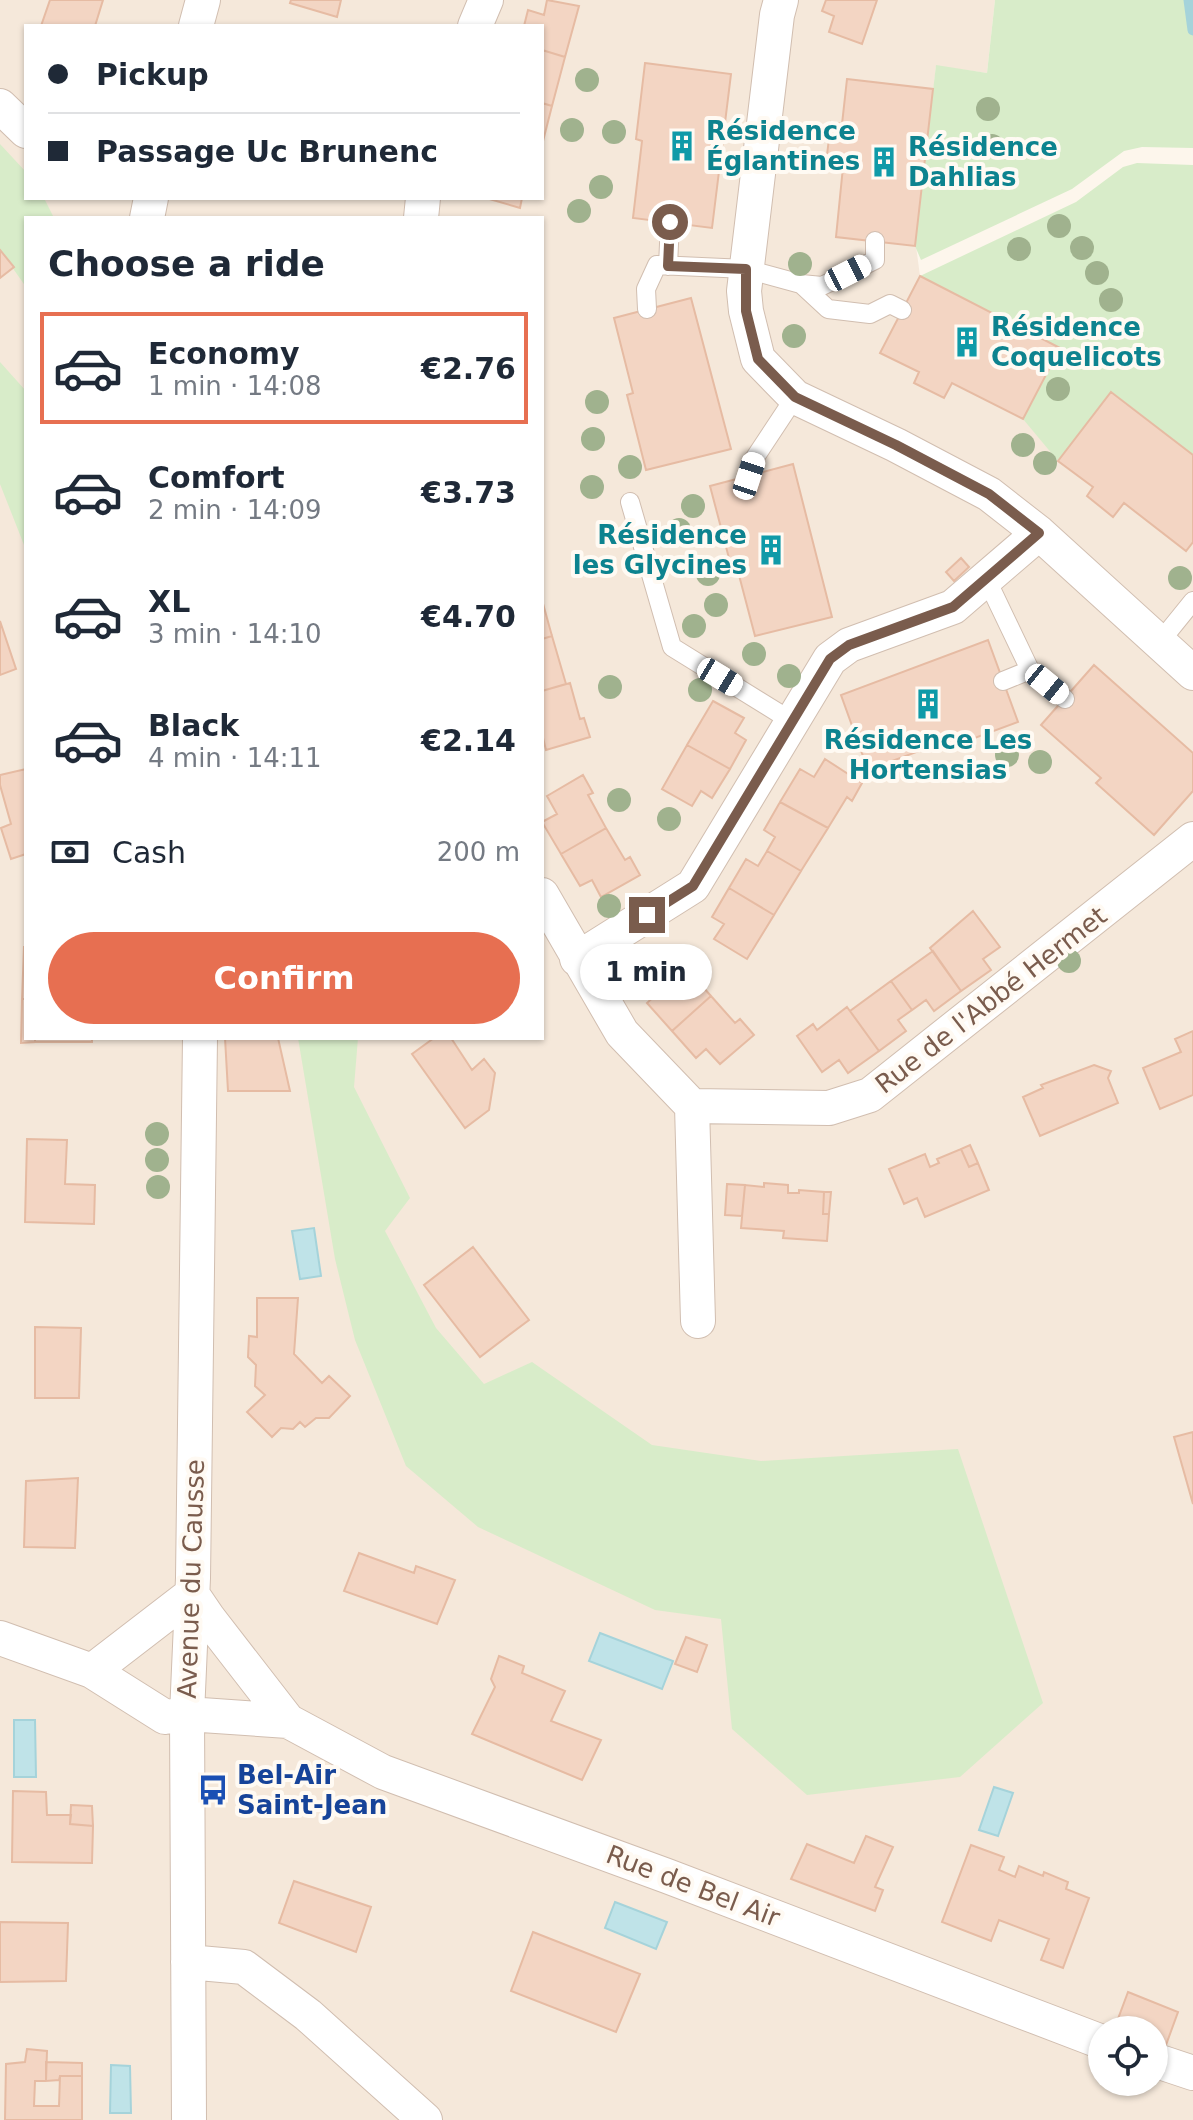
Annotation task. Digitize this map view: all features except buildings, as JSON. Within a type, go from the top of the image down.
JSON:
[{"type":"street","points":[[197,24],[203,0]]},
{"type":"street","points":[[476,24],[486,0]]},
{"type":"street","points":[[781,0],[746,269],[746,311],[758,359],[795,397],[989,494],[1039,533],[1193,673]]},
{"type":"street","points":[[0,106],[24,129]]},
{"type":"street","points":[[577,959],[693,886],[830,659],[849,645],[953,607],[1039,533]]},
{"type":"street","name":"Rue de l'Abbé Hermet","points":[[692,1106],[829,1108],[870,1095],[1193,839]]},
{"type":"street","points":[[544,899],[622,1033],[692,1106],[698,1321]]},
{"type":"street","name":"Avenue du Causse","points":[[189,2120],[187,1714],[192,1594],[200,1040]]},
{"type":"street","points":[[92,1671],[192,1594]]},
{"type":"street","name":"Rue de Bel Air","points":[[192,1594],[288,1721],[383,1772],[710,1892],[1088,2037]]},
{"type":"street","name":"Rue de Bel Air","points":[[0,1638],[92,1671],[165,1717],[187,1714],[288,1721]]},
{"type":"street","points":[[188,1962],[244,1967],[308,2015],[425,2120]]},
{"type":"street","points":[[1168,2065],[1193,2073]]},
{"type":"lane","points":[[668,266],[670,222]]},
{"type":"lane","points":[[647,309],[646,289],[657,265],[746,269],[801,284],[822,286],[875,260],[875,241]]},
{"type":"lane","points":[[801,284],[828,309],[870,314],[890,304],[902,310]]},
{"type":"lane","points":[[749,476],[754,459],[795,397]]},
{"type":"lane","points":[[630,502],[672,647],[793,722]]},
{"type":"lane","points":[[986,578],[1030,670],[1065,699]]},
{"type":"lane","points":[[1159,643],[1193,601]]},
{"type":"lane","points":[[1003,681],[1030,670]]},
{"type":"shaded area","points":[[0,0],[995,0],[987,73],[936,66],[916,246],[920,276],[1060,348],[1193,455],[1193,2120],[0,2120]]},
{"type":"green space","points":[[995,0],[1193,0],[1193,148],[1142,147],[1124,151],[1072,189],[921,260],[915,246],[936,65],[987,73]]},
{"type":"green space","points":[[0,144],[24,170],[24,200],[45,200],[53,216],[24,216],[24,284],[0,250]]},
{"type":"green space","points":[[1137,163],[1193,165],[1193,455],[1112,392],[1058,461],[1023,419],[1060,348],[920,276],[1076,202],[1123,167]]},
{"type":"green space","points":[[0,362],[24,389],[24,545],[0,484]]},
{"type":"green space","points":[[298,1040],[358,1040],[354,1087],[410,1198],[385,1231],[436,1328],[484,1384],[532,1362],[652,1445],[761,1461],[958,1449],[1043,1703],[960,1777],[807,1795],[732,1729],[721,1619],[655,1610],[478,1527],[406,1466],[355,1340],[335,1259]]},
{"type":"water","points":[[314,1228],[321,1276],[300,1279],[292,1231]]},
{"type":"water","points":[[600,1633],[673,1661],[662,1689],[589,1661]]},
{"type":"water","points":[[14,1720],[35,1720],[36,1777],[14,1777]]},
{"type":"water","points":[[994,1787],[1013,1793],[998,1836],[979,1830]]},
{"type":"water","points":[[615,1902],[667,1922],[656,1949],[605,1928]]},
{"type":"water","points":[[111,2065],[130,2066],[131,2113],[110,2113]]},
{"type":"waterway","points":[[1189,0],[1193,30]]},
{"type":"place","name":"Résidence Églantines","points":[[682,146]]},
{"type":"place","name":"Résidence Dahlias","points":[[884,162]]},
{"type":"place","name":"Résidence Coquelicots","points":[[967,342]]},
{"type":"place","name":"Résidence les Glycines","points":[[771,550]]},
{"type":"place","name":"Résidence Les Hortensias","points":[[928,704]]},
{"type":"place","name":"Bel-Air Saint-Jean","points":[[213,1790]]},
{"type":"route","points":[[647,915],[693,886],[830,659],[849,645],[953,607],[1039,533],[989,494],[795,397],[758,359],[746,311],[746,269],[668,266],[670,222]]}]
